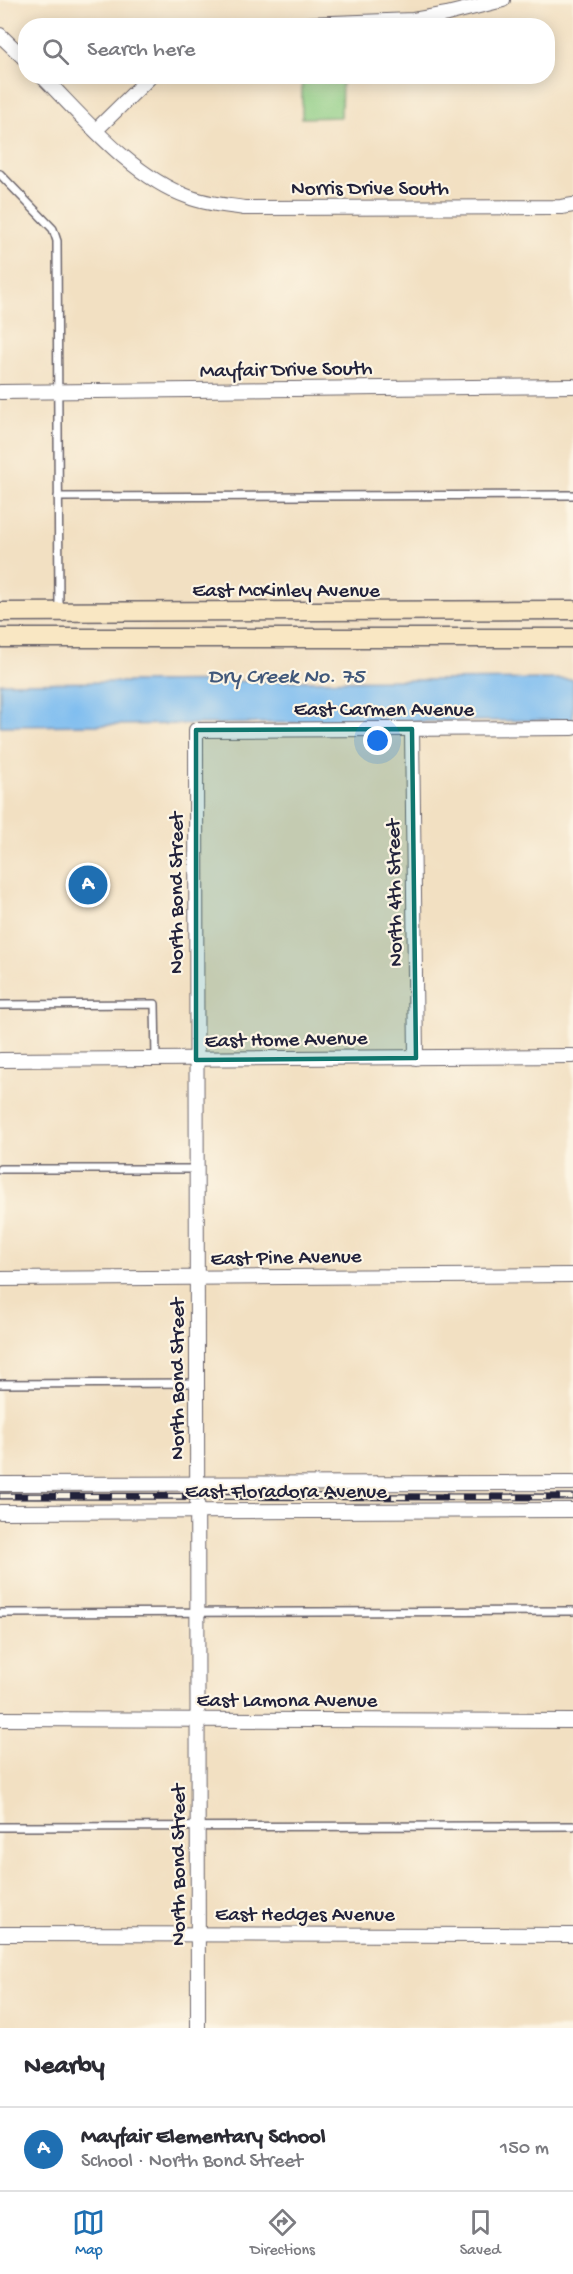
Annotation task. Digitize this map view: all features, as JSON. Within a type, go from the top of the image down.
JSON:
[{"type":"main road","name":"East McKinley Avenue","points":[[0,612],[573,610]]},
{"type":"main road","points":[[0,638],[573,638]]},
{"type":"street","points":[[424,18],[503,0]]},
{"type":"street","points":[[0,35],[18,52]]},
{"type":"street","name":"Norris Drive South","points":[[50,84],[96,130],[141,170],[169,189],[205,202],[244,208],[561,207],[573,205]]},
{"type":"street","points":[[96,130],[143,84]]},
{"type":"street","name":"Mayfair Drive South","points":[[0,392],[573,386]]},
{"type":"street","name":"East Carmen Avenue","points":[[196,730],[573,728]]},
{"type":"street","name":"North 4th Street","points":[[412,729],[416,1058]]},
{"type":"street","name":"North Bond Street","points":[[196,730],[198,2028]]},
{"type":"street","name":"East Home Avenue","points":[[0,1060],[573,1056]]},
{"type":"street","name":"East Pine Avenue","points":[[0,1279],[573,1275]]},
{"type":"street","name":"East Floradora Avenue","points":[[0,1484],[573,1483]]},
{"type":"street","name":"East Floradora Avenue","points":[[0,1512],[573,1510]]},
{"type":"street","name":"East Lamona Avenue","points":[[0,1719],[573,1721]]},
{"type":"street","name":"East Hedges Avenue","points":[[0,1934],[573,1935]]},
{"type":"lane","points":[[0,174],[53,229],[57,241],[59,613]]},
{"type":"lane","points":[[58,497],[573,495]]},
{"type":"lane","points":[[0,1005],[155,1004],[156,1060]]},
{"type":"lane","points":[[0,1169],[196,1169]]},
{"type":"lane","points":[[0,1384],[197,1383]]},
{"type":"lane","points":[[0,1612],[573,1611]]},
{"type":"lane","points":[[0,1827],[573,1826]]},
{"type":"highlighted area","points":[[412,729],[416,1058],[196,1060],[196,730]]},
{"type":"green space","points":[[302,84],[342,84],[341,117],[302,118]]},
{"type":"water","points":[[573,679],[573,720],[0,726],[0,683]]},
{"type":"railway","points":[[0,1496],[573,1497]]},
{"type":"place","name":"Mayfair Elementary School","points":[[88,885]]},
{"type":"water label","name":"Dry Creek No. 75","points":[[286,674]]}]
